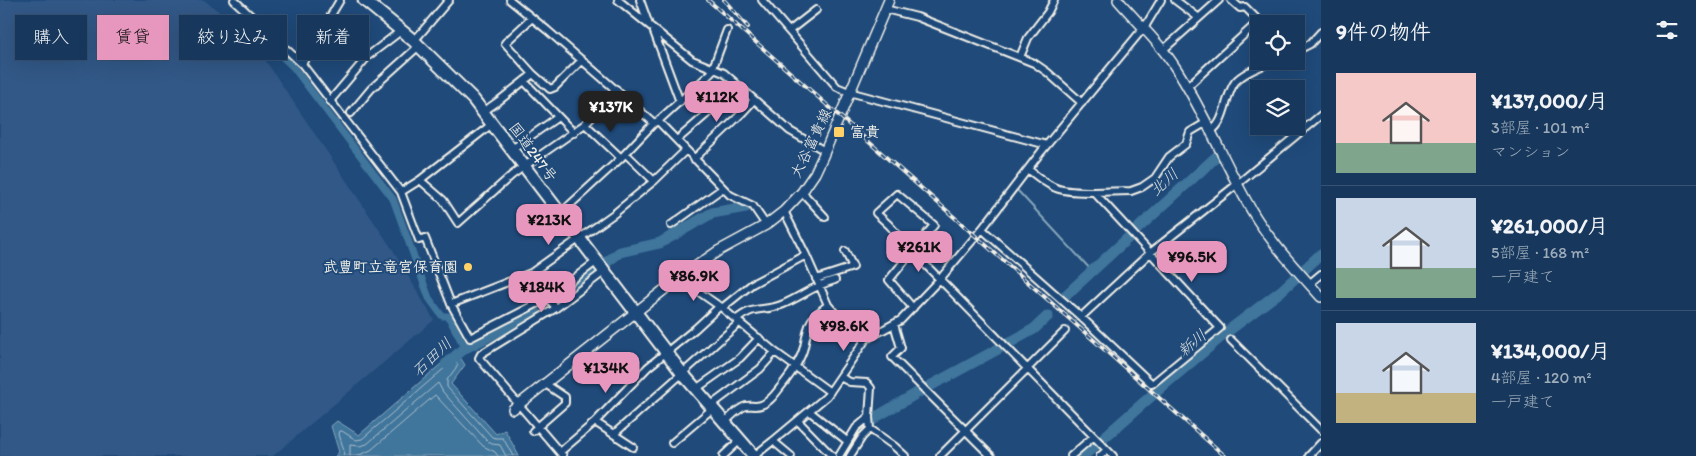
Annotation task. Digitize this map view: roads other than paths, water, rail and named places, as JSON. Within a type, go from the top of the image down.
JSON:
[{"type":"highway","name":"国道247号","points":[[364,0],[417,43],[461,86],[512,149],[682,373],[754,456]]},
{"type":"street","points":[[234,0],[302,64],[401,192],[419,240],[425,238],[451,304],[470,338],[548,298],[597,261]]},
{"type":"street","points":[[302,64],[340,0]]},
{"type":"street","points":[[351,113],[371,89],[417,43],[449,0]]},
{"type":"street","points":[[510,0],[677,140],[730,195],[753,206],[766,225]]},
{"type":"street","points":[[618,0],[692,60],[724,73],[790,131],[825,151]]},
{"type":"street","points":[[640,0],[680,102]]},
{"type":"street","points":[[762,0],[837,87],[849,92],[1047,144]]},
{"type":"street","points":[[1020,57],[1028,38],[1048,12],[1054,0]]},
{"type":"street","points":[[1118,0],[1163,50],[1188,86],[1252,211],[1274,244],[1321,297]]},
{"type":"street","points":[[754,456],[798,421],[830,392],[866,339],[901,320],[940,279],[982,229],[1047,144],[1143,28],[1162,0]]},
{"type":"street","points":[[1175,0],[1199,18]]},
{"type":"street","points":[[1163,50],[1219,0]]},
{"type":"street","points":[[1231,0],[1240,8],[1245,7],[1253,15]]},
{"type":"street","points":[[887,4],[1034,63],[1082,103]]},
{"type":"street","name":"大谷富貴線","points":[[516,406],[679,278],[718,252],[766,225],[784,211],[802,192],[815,173],[825,151],[887,4]]},
{"type":"street","points":[[788,31],[816,10]]},
{"type":"street","points":[[532,18],[505,43],[533,74],[550,89],[555,87],[582,60]]},
{"type":"street","points":[[330,101],[368,56],[402,30]]},
{"type":"street","points":[[561,214],[624,156],[656,122],[711,73],[726,30]]},
{"type":"street","points":[[1188,86],[1250,31]]},
{"type":"street","points":[[1305,46],[1310,44],[1321,32]]},
{"type":"street","points":[[1028,169],[1048,186],[1078,192],[1132,191],[1142,187],[1154,178],[1169,157],[1186,144],[1190,132],[1209,126],[1214,128],[1235,83],[1246,73],[1253,70]]},
{"type":"street","points":[[483,112],[533,74]]},
{"type":"street","points":[[524,81],[574,133]]},
{"type":"street","points":[[677,140],[738,86]]},
{"type":"street","points":[[420,180],[443,200],[458,223],[524,166],[586,124],[616,90]]},
{"type":"street","points":[[694,159],[754,100]]},
{"type":"street","points":[[1081,317],[1150,253],[1238,184],[1321,115]]},
{"type":"street","points":[[512,149],[540,132],[558,117]]},
{"type":"street","points":[[401,192],[420,180],[492,124]]},
{"type":"street","points":[[586,124],[654,181]]},
{"type":"street","points":[[451,304],[531,272],[615,213],[654,181],[686,150]]},
{"type":"street","points":[[671,225],[722,188]]},
{"type":"street","points":[[802,192],[825,217]]},
{"type":"street","points":[[982,229],[1081,317],[1152,384],[1220,328],[1094,192]]},
{"type":"street","points":[[913,308],[889,280],[912,252],[934,225],[898,194],[876,213],[912,252],[1113,456]]},
{"type":"street","points":[[784,211],[828,305],[840,319],[866,339]]},
{"type":"street","points":[[614,434],[753,309],[782,305],[817,282],[853,267],[845,251]]},
{"type":"street","points":[[605,271],[556,308],[481,354],[479,358],[516,406],[562,454],[633,381],[721,307],[752,284],[806,255]]},
{"type":"street","points":[[1308,282],[1321,274]]},
{"type":"street","points":[[679,278],[721,307],[775,352],[830,392]]},
{"type":"street","points":[[817,282],[835,280]]},
{"type":"street","points":[[548,298],[556,308]]},
{"type":"street","points":[[724,423],[744,407],[761,405],[770,400],[795,366],[804,348],[805,334],[809,324],[816,314],[828,305]]},
{"type":"street","points":[[894,324],[901,348],[892,357],[991,456]]},
{"type":"street","points":[[940,456],[1065,331]]},
{"type":"street","points":[[696,389],[740,358],[758,338]]},
{"type":"street","points":[[1231,340],[1321,430]]},
{"type":"street","points":[[672,444],[711,408],[760,369],[775,352]]},
{"type":"street","points":[[840,377],[850,382],[867,383],[871,388],[870,429],[862,437],[850,456]]},
{"type":"street","points":[[536,428],[565,403],[565,397],[544,383]]},
{"type":"street","points":[[809,411],[847,441]]},
{"type":"street","points":[[839,456],[856,428],[869,417]]},
{"type":"street","points":[[798,421],[832,456]]},
{"type":"street","points":[[595,422],[633,447]]},
{"type":"street","points":[[870,429],[905,456]]},
{"type":"street","points":[[1071,456],[1093,437]]},
{"type":"street","points":[[723,456],[740,440]]},
{"type":"street","points":[[773,441],[791,456]]},
{"type":"street","points":[[1309,456],[1321,443]]},
{"type":"street","points":[[1100,456],[1107,450]]},
{"type":"water","points":[[456,351],[465,365],[451,384],[496,434],[505,430],[519,456],[335,456],[339,452],[331,426],[337,421],[359,435]]},
{"type":"waterway","points":[[286,60],[393,199],[429,298],[442,316],[448,316],[465,348]]},
{"type":"waterway","points":[[1252,74],[1260,70]]},
{"type":"waterway","points":[[1238,84],[1248,76]]},
{"type":"waterway","name":"北川","points":[[1135,231],[1216,157]]},
{"type":"waterway","points":[[1018,191],[1092,271]]},
{"type":"waterway","name":"石田川","points":[[607,262],[620,252],[660,243],[712,213],[746,207]]},
{"type":"waterway","name":"北川","points":[[1065,296],[1128,238]]},
{"type":"waterway","name":"新川","points":[[1083,456],[1228,331],[1281,291],[1321,254]]},
{"type":"waterway","name":"石田川","points":[[554,301],[594,272]]},
{"type":"waterway","name":"石田川","points":[[446,364],[465,348],[550,304]]},
{"type":"waterway","name":"北川","points":[[1009,343],[1034,329],[1048,316]]},
{"type":"waterway","name":"北川","points":[[928,387],[1000,348]]},
{"type":"waterway","name":"北川","points":[[846,456],[857,435],[876,417],[919,392]]},
{"type":"railway","points":[[708,0],[1225,456]]},
{"type":"railway","points":[[724,0],[748,27]]},
{"type":"place","name":"富貴","points":[[839,132]]},
{"type":"place","name":"武豊町立竜宮保育園","points":[[468,267]]}]
